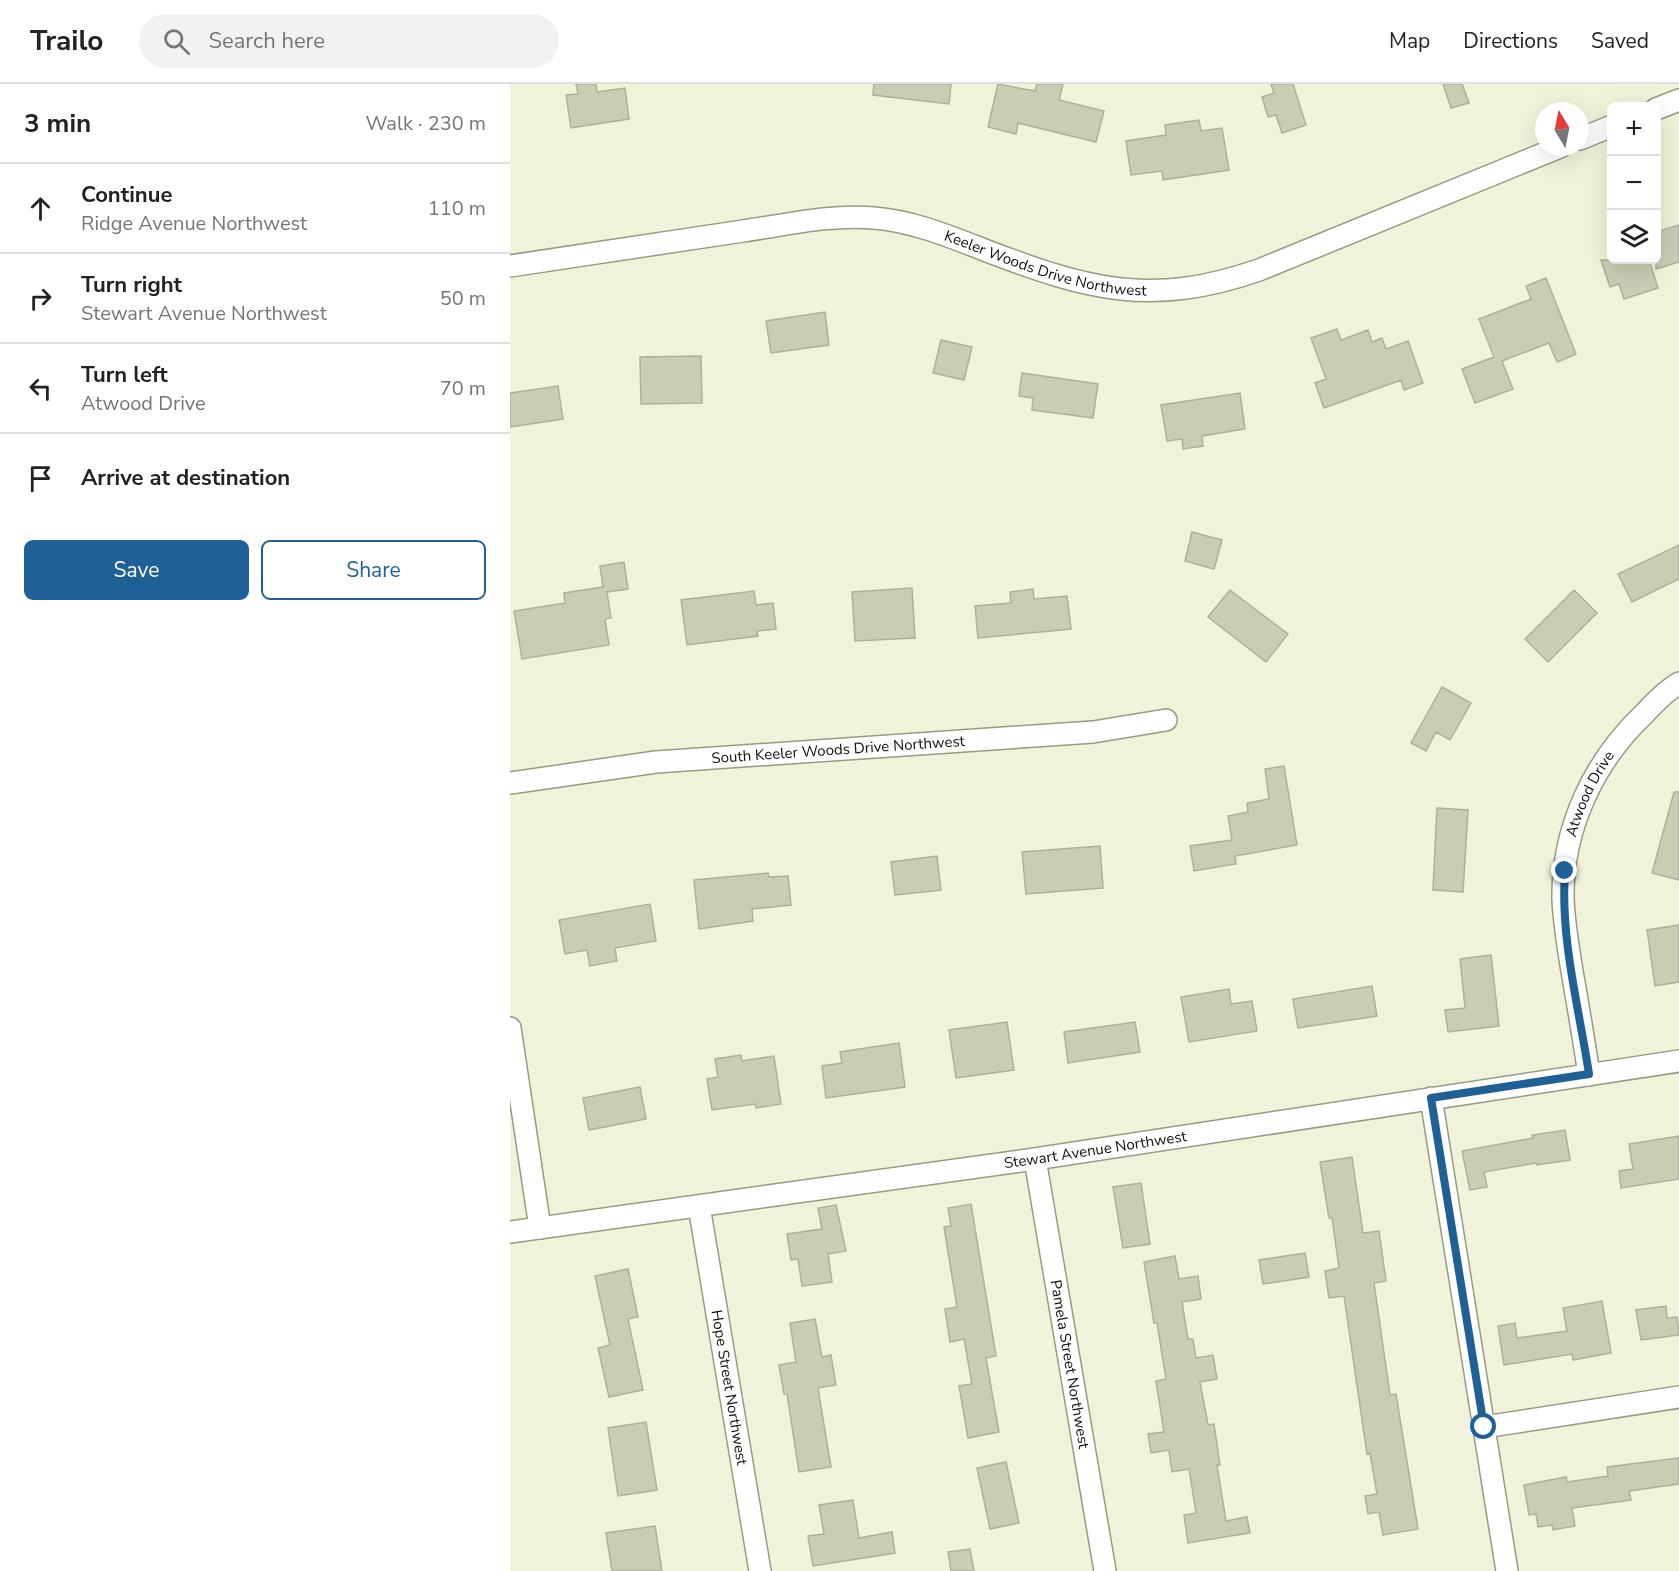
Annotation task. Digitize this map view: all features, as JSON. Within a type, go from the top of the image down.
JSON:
[{"type":"street","points":[[1661,107],[1679,100]]},
{"type":"street","points":[[1589,135],[1607,128]]},
{"type":"street","name":"Keeler Woods Drive Northwest","points":[[510,266],[807,222],[873,218],[921,228],[1036,270],[1077,282],[1126,290],[1177,290],[1218,284],[1259,270],[1538,156]]},
{"type":"street","name":"Atwood Drive","points":[[1589,1074],[1565,926],[1563,897],[1573,827],[1588,790],[1604,760],[1619,739],[1679,683]]},
{"type":"street","name":"South Keeler Woods Drive Northwest","points":[[510,783],[656,762],[1093,732],[1166,720]]},
{"type":"street","points":[[510,1028],[540,1228]]},
{"type":"street","name":"Stewart Avenue Northwest","points":[[510,1232],[1035,1159],[1679,1061]]},
{"type":"street","points":[[1431,1098],[1507,1571]]},
{"type":"street","name":"Pamela Street Northwest","points":[[1035,1159],[1105,1571]]},
{"type":"street","name":"Hope Street Northwest","points":[[699,1206],[760,1571]]},
{"type":"street","points":[[1484,1427],[1679,1397]]},
{"type":"building","points":[[576,84],[596,84],[597,92],[625,88],[629,119],[571,128],[566,95],[578,94]]},
{"type":"building","points":[[874,84],[951,84],[949,104],[873,95]]},
{"type":"building","points":[[998,84],[1035,91],[1037,84],[1063,84],[1059,100],[1104,111],[1096,142],[1018,123],[1016,134],[988,127]]},
{"type":"building","points":[[1271,84],[1293,84],[1306,125],[1282,133],[1276,115],[1268,117],[1262,97],[1274,93]]},
{"type":"building","points":[[1443,84],[1462,84],[1469,103],[1451,108]]},
{"type":"building","points":[[1199,120],[1201,131],[1222,128],[1229,170],[1163,180],[1162,171],[1131,175],[1126,141],[1166,135],[1165,125]]},
{"type":"building","points":[[1679,225],[1679,262],[1656,269],[1656,264],[1661,264],[1661,230]]},
{"type":"building","points":[[1601,260],[1607,260],[1607,264],[1650,264],[1658,288],[1624,299],[1619,284],[1610,287]]},
{"type":"building","points":[[1546,278],[1576,354],[1557,362],[1549,343],[1502,361],[1513,389],[1475,403],[1462,369],[1494,357],[1479,319],[1531,299],[1526,286]]},
{"type":"building","points":[[825,312],[829,345],[771,353],[766,321]]},
{"type":"building","points":[[1337,329],[1341,340],[1368,330],[1372,342],[1382,338],[1386,349],[1408,341],[1423,383],[1404,390],[1401,380],[1324,408],[1315,383],[1326,379],[1311,338]]},
{"type":"building","points":[[941,340],[972,347],[964,380],[933,373]]},
{"type":"building","points":[[701,356],[702,403],[641,404],[640,357]]},
{"type":"building","points":[[1022,373],[1098,384],[1093,418],[1032,410],[1033,398],[1019,396]]},
{"type":"building","points":[[558,386],[563,419],[510,427],[510,393]]},
{"type":"building","points":[[1240,393],[1245,429],[1202,436],[1203,446],[1183,449],[1182,439],[1167,441],[1161,405]]},
{"type":"building","points":[[1192,532],[1222,540],[1214,569],[1185,561]]},
{"type":"building","points":[[1679,545],[1679,579],[1632,602],[1618,574]]},
{"type":"building","points":[[624,562],[628,589],[607,592],[611,618],[605,619],[609,645],[522,659],[514,611],[565,603],[564,593],[603,587],[600,566]]},
{"type":"building","points":[[912,588],[915,638],[855,641],[852,592]]},
{"type":"building","points":[[1033,589],[1034,599],[1067,596],[1071,629],[978,638],[975,606],[1011,603],[1010,592]]},
{"type":"building","points":[[1230,590],[1288,634],[1266,662],[1208,617]]},
{"type":"building","points":[[1574,590],[1597,613],[1548,662],[1525,639]]},
{"type":"building","points":[[754,591],[756,605],[773,603],[776,629],[757,631],[758,636],[687,645],[681,600]]},
{"type":"building","points":[[1442,687],[1471,703],[1450,740],[1436,732],[1426,751],[1411,743]]},
{"type":"building","points":[[1284,766],[1297,845],[1235,856],[1236,864],[1194,871],[1190,846],[1232,840],[1228,816],[1248,812],[1247,803],[1269,799],[1265,769]]},
{"type":"building","points":[[1674,792],[1679,792],[1679,880],[1652,873]]},
{"type":"building","points":[[1437,808],[1468,810],[1463,892],[1433,890]]},
{"type":"building","points":[[1100,846],[1103,888],[1026,894],[1022,852]]},
{"type":"building","points":[[937,856],[941,890],[895,895],[891,862]]},
{"type":"building","points":[[768,873],[769,877],[788,876],[791,905],[752,909],[753,921],[699,929],[694,880]]},
{"type":"building","points":[[650,904],[656,941],[615,948],[617,961],[590,966],[587,950],[565,954],[559,920]]},
{"type":"building","points":[[1679,925],[1679,982],[1655,986],[1647,930]]},
{"type":"building","points":[[1491,955],[1499,1026],[1448,1032],[1445,1010],[1465,1008],[1460,959]]},
{"type":"building","points":[[1372,986],[1377,1016],[1298,1028],[1293,999]]},
{"type":"building","points":[[1229,989],[1231,1004],[1252,1001],[1257,1031],[1189,1042],[1181,997]]},
{"type":"building","points":[[1007,1022],[1014,1070],[956,1078],[949,1030]]},
{"type":"building","points":[[1135,1022],[1140,1052],[1068,1063],[1064,1032]]},
{"type":"building","points":[[899,1043],[905,1087],[826,1098],[822,1066],[842,1063],[840,1052]]},
{"type":"building","points":[[741,1055],[742,1061],[774,1056],[781,1104],[756,1108],[755,1104],[712,1110],[707,1079],[718,1077],[715,1059]]},
{"type":"building","points":[[640,1087],[646,1119],[589,1130],[583,1098]]},
{"type":"building","points":[[1565,1130],[1570,1160],[1484,1172],[1487,1187],[1470,1190],[1462,1151]]},
{"type":"building","points":[[1679,1136],[1679,1179],[1621,1188],[1619,1171],[1633,1169],[1629,1144]]},
{"type":"building","points":[[1352,1157],[1363,1233],[1379,1231],[1386,1281],[1374,1283],[1390,1395],[1396,1394],[1418,1529],[1383,1535],[1379,1512],[1368,1514],[1365,1496],[1377,1494],[1370,1453],[1367,1454],[1344,1296],[1329,1298],[1325,1271],[1339,1268],[1332,1218],[1329,1218],[1320,1162]]},
{"type":"building","points":[[1141,1183],[1150,1244],[1123,1248],[1113,1187]]},
{"type":"building","points":[[971,1204],[996,1356],[986,1358],[999,1432],[968,1438],[959,1386],[972,1384],[964,1339],[950,1342],[945,1309],[957,1307],[944,1227],[951,1226],[948,1208]]},
{"type":"building","points":[[836,1205],[846,1251],[828,1254],[832,1282],[802,1286],[798,1259],[791,1260],[787,1234],[822,1229],[818,1208]]},
{"type":"building","points":[[1305,1253],[1309,1277],[1263,1284],[1259,1260]]},
{"type":"building","points":[[1175,1256],[1179,1279],[1198,1276],[1201,1299],[1182,1302],[1188,1339],[1193,1339],[1196,1358],[1213,1355],[1217,1379],[1200,1382],[1208,1425],[1214,1424],[1220,1465],[1217,1465],[1226,1521],[1247,1517],[1250,1533],[1188,1543],[1184,1515],[1196,1513],[1189,1469],[1172,1472],[1169,1450],[1151,1453],[1148,1434],[1164,1432],[1156,1381],[1166,1379],[1144,1262]]},
{"type":"building","points":[[628,1269],[638,1317],[628,1319],[643,1390],[609,1397],[598,1348],[610,1345],[595,1276]]},
{"type":"building","points":[[1602,1301],[1611,1353],[1573,1360],[1572,1354],[1504,1365],[1498,1326],[1515,1323],[1517,1338],[1567,1331],[1563,1308]]},
{"type":"building","points":[[1666,1306],[1667,1318],[1677,1317],[1679,1335],[1641,1340],[1636,1310]]},
{"type":"building","points":[[815,1319],[822,1357],[831,1355],[836,1385],[818,1388],[831,1467],[799,1472],[787,1394],[784,1394],[779,1365],[796,1362],[790,1323]]},
{"type":"building","points":[[646,1422],[657,1490],[618,1496],[608,1428]]},
{"type":"building","points":[[1679,1458],[1679,1484],[1629,1491],[1631,1500],[1572,1508],[1575,1526],[1553,1530],[1552,1525],[1538,1527],[1536,1514],[1529,1515],[1524,1485],[1566,1477],[1567,1482],[1608,1476],[1607,1467]]},
{"type":"building","points":[[1006,1462],[1019,1523],[990,1529],[977,1468]]},
{"type":"building","points":[[853,1500],[859,1538],[892,1532],[895,1553],[813,1566],[808,1536],[824,1534],[819,1505]]},
{"type":"building","points":[[655,1526],[662,1571],[612,1571],[606,1533]]},
{"type":"building","points":[[970,1549],[974,1571],[951,1571],[948,1552]]},
{"type":"route","points":[[1484,1427],[1431,1098],[1589,1074],[1565,926],[1563,897],[1565,871]]}]
